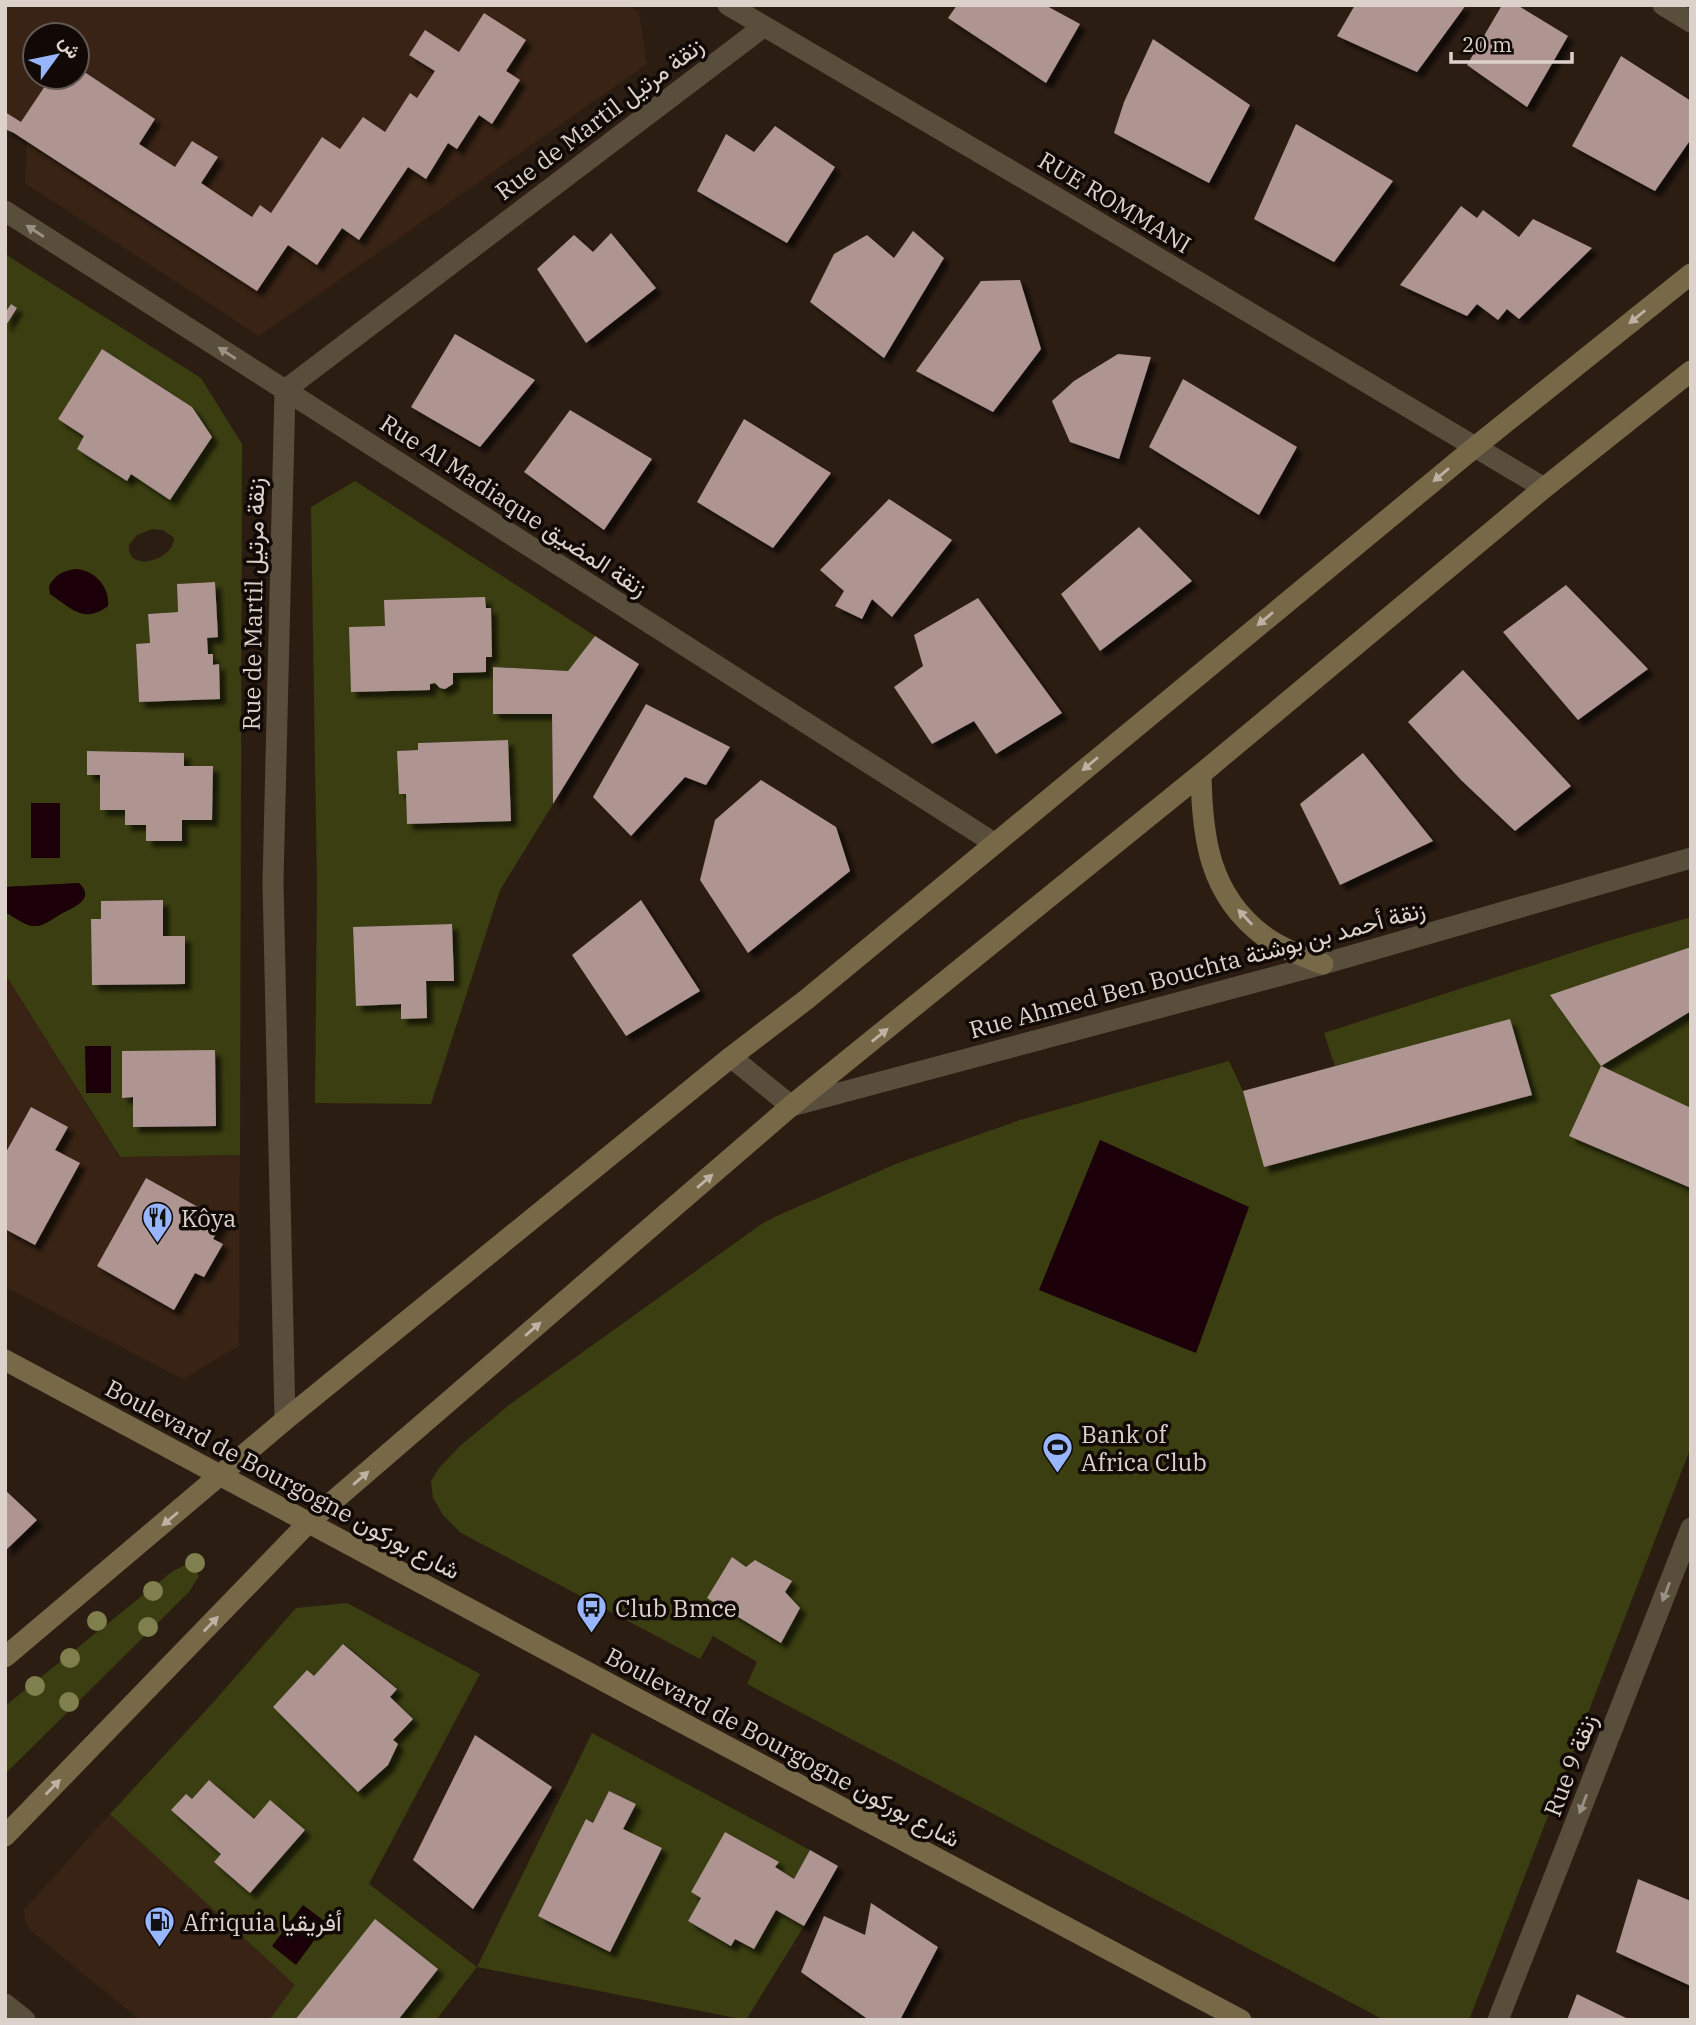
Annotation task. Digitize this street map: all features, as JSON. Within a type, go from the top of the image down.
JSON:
[{"type":"main road","points":[[5,1657],[285,1420],[731,1057],[807,999],[1475,447],[1691,274]]},
{"type":"main road","points":[[5,1836],[309,1522],[791,1107],[1201,774],[1544,488],[1691,372]]},
{"type":"main road","points":[[1201,774],[1203,832],[1209,856],[1230,900],[1265,936],[1292,952],[1323,964]]},
{"type":"main road","name":"Boulevard de Bourgogne شارع بوركون","points":[[5,1360],[1241,2020]]},
{"type":"street","name":"RUE ROMMANI","points":[[728,5],[1065,202],[1544,488]]},
{"type":"street","points":[[1663,5],[1691,22]]},
{"type":"street","name":"Rue de Martil زنقة مرتيل","points":[[285,1420],[273,882],[285,390],[763,27]]},
{"type":"street","name":"Rue Al Madiaque زنقة المضيق","points":[[5,211],[994,843]]},
{"type":"street","name":"Rue Ahmed Ben Bouchta زنقة أحمد بن بوشتة","points":[[791,1107],[1323,964],[1691,858]]},
{"type":"street","points":[[731,1057],[791,1107]]},
{"type":"street","name":"Rue 9 زنقة","points":[[1498,2020],[1691,1528]]},
{"type":"street","points":[[5,2004],[25,2020]]},
{"type":"shaded area","points":[[5,5],[628,5],[639,12],[647,64],[259,336],[25,183],[27,142],[5,129]]},
{"type":"shaded area","points":[[77,569],[90,573],[100,581],[107,592],[108,606],[91,614],[84,614],[71,609],[50,594],[49,586],[58,576]]},
{"type":"shaded area","points":[[31,803],[60,803],[60,858],[31,858]]},
{"type":"shaded area","points":[[79,883],[85,894],[81,902],[42,925],[28,925],[5,912],[5,887]]},
{"type":"shaded area","points":[[5,974],[119,1157],[240,1155],[239,1346],[183,1379],[5,1287]]},
{"type":"shaded area","points":[[85,1046],[111,1046],[111,1093],[86,1093]]},
{"type":"shaded area","points":[[1100,1140],[1249,1207],[1196,1353],[1039,1290]]},
{"type":"shaded area","points":[[110,1814],[296,1985],[269,2020],[140,2020],[31,1931],[25,1921],[24,1910]]},
{"type":"shaded area","points":[[303,1905],[327,1923],[296,1965],[272,1946]]},
{"type":"green space","points":[[5,254],[201,378],[242,444],[240,1155],[120,1157],[5,974],[5,912],[30,926],[79,883],[5,887],[5,327],[17,309],[11,304],[5,309]],"holes":[[[102,349],[192,407],[211,437],[131,474],[127,480],[77,449],[84,436],[58,419]],[[152,529],[163,530],[174,538],[167,553],[150,561],[135,559],[130,554],[129,545],[137,535]],[[215,582],[218,637],[207,638],[208,654],[213,654],[213,665],[219,665],[220,699],[139,702],[136,645],[150,643],[148,614],[178,612],[177,584]],[[88,751],[183,753],[184,766],[213,766],[212,820],[182,820],[181,841],[146,841],[146,825],[125,825],[125,810],[101,810],[100,775],[87,775]],[[163,900],[163,936],[185,936],[185,984],[92,985],[91,919],[101,919],[101,901]],[[215,1051],[216,1126],[134,1127],[133,1097],[123,1098]]]},
{"type":"green space","points":[[355,481],[595,636],[568,671],[493,667],[493,714],[552,714],[553,804],[500,890],[431,1104],[315,1103],[317,888],[311,507]],"holes":[[[508,740],[511,821],[407,824],[406,794],[399,794],[398,751],[418,750],[418,743]],[[452,924],[454,980],[426,981],[427,1018],[402,1019],[401,1004],[356,1006],[353,928]]]},
{"type":"green space","name":"Bank of Africa Club","points":[[1691,917],[1691,1447],[1469,2020],[1384,2020],[747,1684],[757,1662],[713,1636],[700,1659],[461,1533],[443,1515],[433,1498],[431,1481],[439,1468],[460,1446],[509,1405],[763,1223],[779,1215],[898,1163],[1020,1120],[1229,1061],[1243,1091],[1335,1066],[1324,1033],[1608,941]]},
{"type":"green space","points":[[185,1565],[194,1568],[199,1576],[189,1592],[5,1774],[5,1706],[173,1571]]},
{"type":"green space","points":[[347,1603],[480,1674],[369,1884],[477,1967],[436,2020],[269,2020],[295,1985],[110,1814],[296,1608]],"holes":[[[344,1644],[397,1688],[390,1697],[412,1719],[393,1740],[398,1745],[388,1765],[359,1792],[273,1707],[308,1671],[314,1676]],[[209,1780],[254,1819],[305,1830],[250,1893],[214,1862],[221,1854],[192,1799]]]},
{"type":"green space","points":[[592,1733],[810,1850],[794,1879],[775,1867],[778,1861],[725,1832],[691,1892],[701,1898],[688,1921],[731,1946],[735,1939],[753,1949],[776,1910],[804,1926],[746,2020],[477,1967]],"holes":[[[609,1791],[636,1804],[623,1829],[662,1849],[610,1952],[538,1916],[587,1819],[593,1823]]]},
{"type":"building","points":[[957,5],[1045,5],[1080,24],[1046,83],[948,18]]},
{"type":"building","points":[[1355,5],[1466,5],[1417,72],[1337,36]]},
{"type":"building","points":[[1502,5],[1517,5],[1568,36],[1527,107],[1467,65]]},
{"type":"building","points":[[484,13],[526,40],[506,71],[520,80],[492,124],[479,115],[457,149],[448,143],[426,179],[408,167],[359,240],[342,228],[317,265],[288,245],[257,291],[5,129],[5,112],[21,122],[42,91],[91,91],[91,76],[155,119],[139,144],[175,167],[192,141],[218,157],[201,183],[252,217],[260,205],[271,213],[322,137],[340,149],[363,117],[385,132],[410,93],[417,98],[435,71],[409,55],[425,30],[459,52]]},
{"type":"building","points":[[1153,39],[1250,105],[1209,183],[1114,133],[1124,102]]},
{"type":"building","points":[[1621,56],[1691,101],[1691,139],[1655,191],[1572,146]]},
{"type":"building","points":[[1296,124],[1393,181],[1334,262],[1254,219]]},
{"type":"building","points":[[775,126],[835,167],[787,243],[697,191],[726,134],[754,152]]},
{"type":"building","points":[[1461,206],[1477,218],[1483,210],[1519,237],[1533,219],[1592,248],[1519,319],[1507,309],[1498,320],[1477,304],[1467,316],[1400,285]]},
{"type":"building","points":[[913,231],[944,258],[884,358],[810,302],[834,254],[867,235],[894,258]]},
{"type":"building","points":[[611,233],[656,288],[586,343],[537,269],[574,235],[593,252]]},
{"type":"building","points":[[1020,280],[1041,349],[993,412],[916,371],[981,281]]},
{"type":"building","points":[[11,304],[17,308],[5,327],[5,309]]},
{"type":"building","points":[[455,334],[535,380],[480,447],[411,407]]},
{"type":"building","points":[[102,349],[192,407],[212,437],[170,500],[131,474],[127,481],[77,449],[84,436],[58,419]]},
{"type":"building","points":[[1118,354],[1151,357],[1119,459],[1070,442],[1052,401],[1074,381]]},
{"type":"building","points":[[1183,379],[1297,447],[1259,515],[1149,447]]},
{"type":"building","points":[[570,410],[652,459],[604,530],[524,472]]},
{"type":"building","points":[[744,419],[831,473],[773,548],[697,502]]},
{"type":"building","points":[[889,499],[952,540],[892,617],[872,599],[862,619],[835,606],[844,591],[820,570]]},
{"type":"building","points":[[1139,527],[1192,581],[1100,651],[1061,594]]},
{"type":"building","points":[[215,582],[218,637],[207,638],[208,654],[213,654],[213,665],[219,664],[220,699],[139,702],[136,644],[150,643],[148,614],[178,612],[177,584]]},
{"type":"building","points":[[1566,585],[1648,669],[1578,720],[1503,632]]},
{"type":"building","points":[[485,597],[486,608],[491,608],[492,657],[486,657],[486,672],[453,673],[453,684],[445,689],[435,683],[430,684],[430,690],[351,692],[349,627],[385,626],[384,600]]},
{"type":"building","points":[[978,598],[1062,713],[996,754],[974,721],[932,744],[894,687],[923,666],[914,635]]},
{"type":"building","points":[[595,636],[639,664],[553,804],[552,714],[493,714],[493,667],[568,671]]},
{"type":"building","points":[[1463,670],[1571,786],[1515,831],[1461,780],[1408,722]]},
{"type":"building","points":[[646,704],[730,747],[706,785],[685,777],[631,836],[593,797]]},
{"type":"building","points":[[508,740],[511,821],[407,824],[406,794],[399,794],[397,751],[418,750],[418,743]]},
{"type":"building","points":[[87,751],[184,753],[184,766],[213,766],[212,820],[182,820],[182,841],[146,841],[146,825],[125,825],[125,810],[100,810],[100,775],[87,775]]},
{"type":"building","points":[[1363,753],[1433,841],[1340,885],[1300,804]]},
{"type":"building","points":[[761,780],[836,827],[850,871],[748,953],[700,880],[715,820]]},
{"type":"building","points":[[163,900],[163,936],[185,936],[185,984],[92,985],[91,919],[101,919],[101,901]]},
{"type":"building","points":[[641,900],[700,991],[626,1036],[572,955]]},
{"type":"building","points":[[452,924],[454,981],[426,981],[427,1018],[401,1019],[401,1004],[356,1006],[353,927]]},
{"type":"building","points":[[1691,947],[1691,1011],[1601,1066],[1550,995]]},
{"type":"building","points":[[1510,1019],[1532,1095],[1264,1167],[1243,1091]]},
{"type":"building","points":[[215,1050],[216,1126],[133,1127],[133,1097],[122,1098],[122,1051]]},
{"type":"building","points":[[1601,1066],[1691,1108],[1691,1188],[1569,1136]]},
{"type":"building","points":[[31,1107],[68,1127],[55,1150],[80,1163],[35,1245],[5,1229],[5,1154]]},
{"type":"building","points":[[146,1178],[223,1221],[213,1239],[223,1244],[204,1277],[195,1273],[174,1310],[97,1266]]},
{"type":"building","points":[[5,1490],[37,1520],[5,1551]]},
{"type":"building","points":[[732,1557],[746,1567],[755,1560],[792,1581],[785,1592],[800,1608],[781,1643],[707,1598]]},
{"type":"building","points":[[343,1644],[397,1689],[390,1697],[413,1719],[393,1740],[398,1744],[388,1765],[358,1792],[273,1707],[307,1670],[314,1676]]},
{"type":"building","points":[[475,1735],[552,1787],[473,1909],[413,1860]]},
{"type":"building","points":[[209,1780],[254,1819],[270,1800],[305,1830],[250,1893],[214,1862],[221,1854],[171,1810],[186,1794],[192,1799]]},
{"type":"building","points":[[609,1791],[636,1804],[623,1829],[662,1848],[610,1952],[538,1916],[586,1819],[593,1823]]},
{"type":"building","points":[[725,1832],[779,1862],[775,1867],[794,1879],[810,1850],[838,1866],[804,1926],[776,1910],[754,1949],[735,1939],[731,1946],[688,1921],[701,1898],[691,1892]]},
{"type":"building","points":[[1638,1879],[1691,1901],[1691,1986],[1616,1952]]},
{"type":"building","points":[[871,1903],[938,1947],[900,2020],[869,2020],[801,1972],[824,1916],[865,1935]]},
{"type":"building","points":[[375,1919],[438,1969],[398,2020],[295,2020]]},
{"type":"building","points":[[1577,1994],[1630,2020],[1567,2020]]},
{"type":"place","name":"Kôya","points":[[158,1245]]},
{"type":"place","name":"Bank of Africa Club","points":[[1058,1475]]},
{"type":"place","name":"Club Bmce","points":[[592,1635]]},
{"type":"place","name":"Afriquia أفريقيا","points":[[160,1949]]}]
